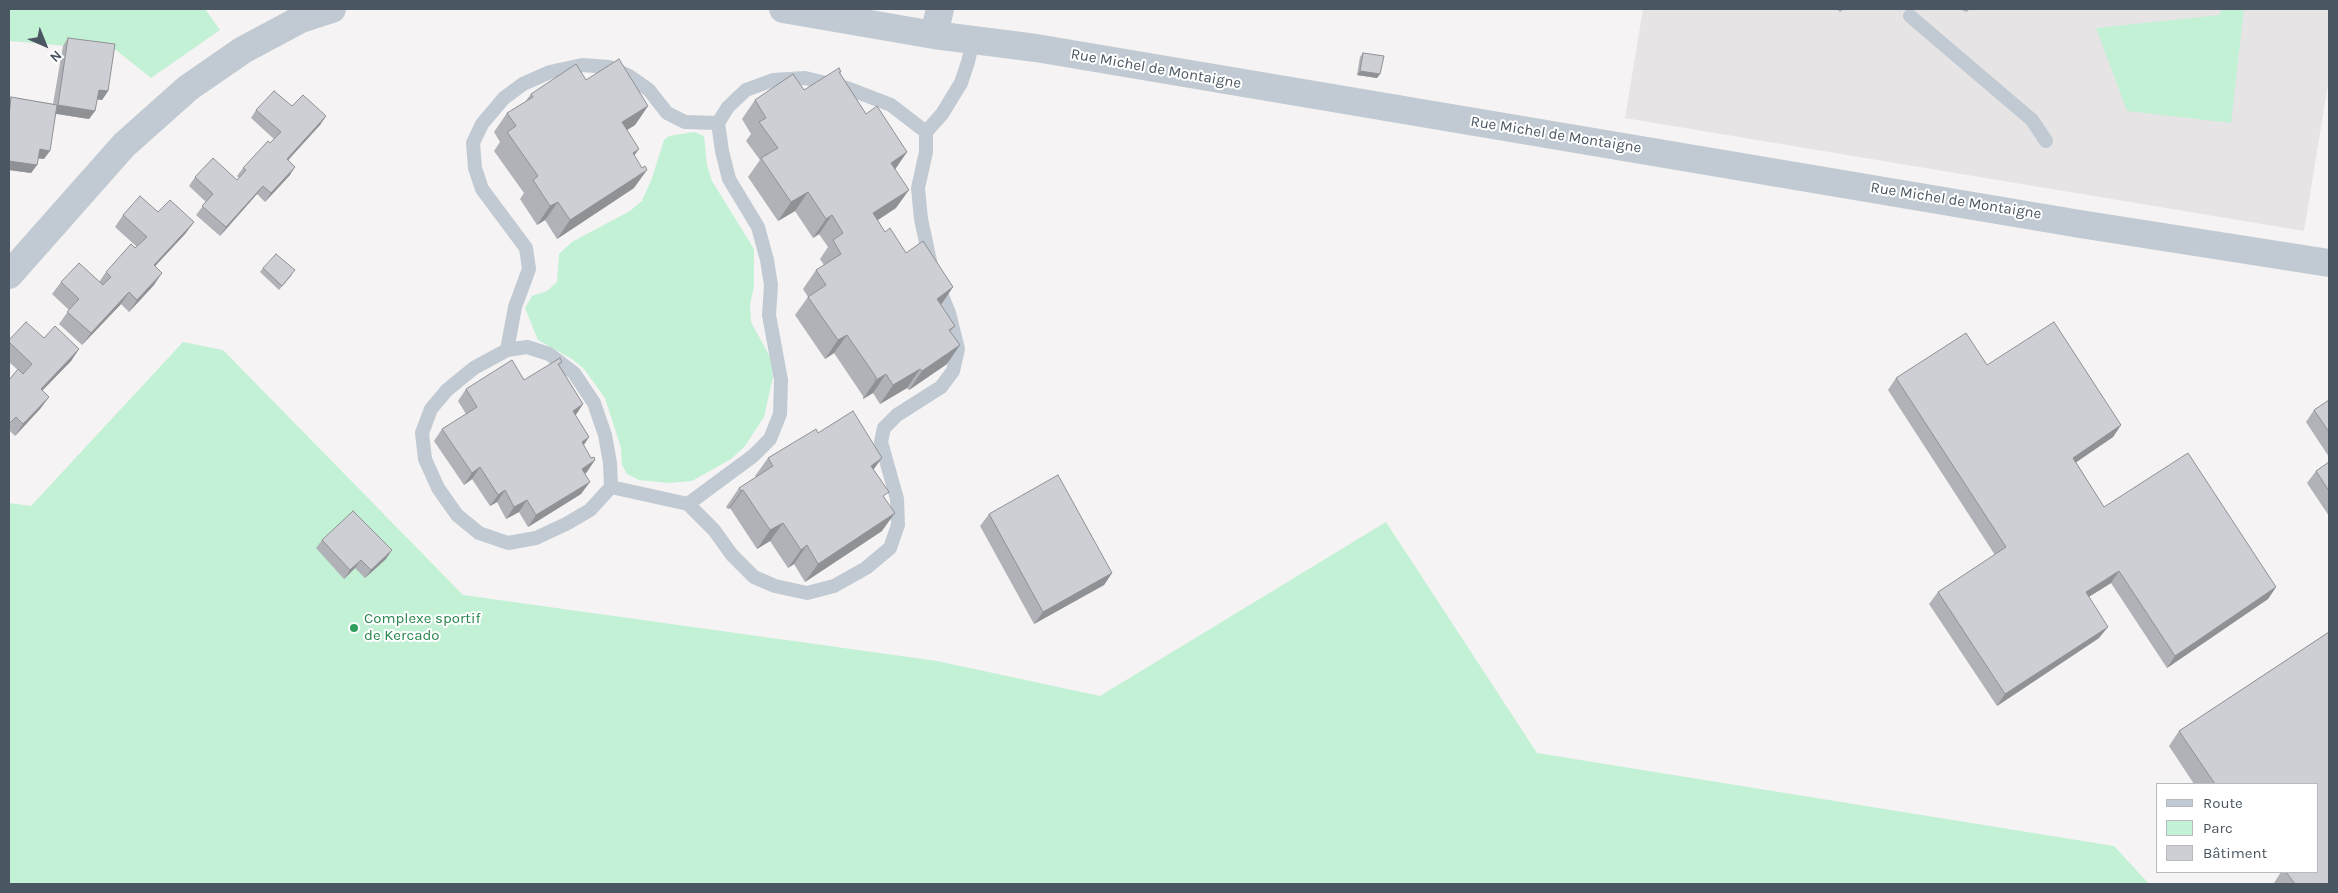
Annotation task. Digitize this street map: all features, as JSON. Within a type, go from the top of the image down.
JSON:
[{"type":"street","points":[[9,275],[124,145],[188,88],[243,50],[301,19],[332,9]]},
{"type":"street","name":"Rue Michel de Montaigne","points":[[783,9],[827,12],[934,35],[1036,48],[2080,224],[2329,263]]},
{"type":"street","points":[[934,35],[940,9]]},
{"type":"lane","points":[[1910,16],[2032,120],[2046,141]]},
{"type":"lane","points":[[611,486],[688,504],[714,530],[732,555],[754,576],[775,586],[807,592],[834,586],[866,568],[890,548],[898,525],[897,499],[881,442],[884,428],[898,415],[940,387],[953,371],[958,349],[949,313],[932,270],[921,218],[918,188],[926,152],[926,132],[942,114],[961,83],[968,62],[972,40]]},
{"type":"lane","points":[[507,350],[515,307],[529,269],[526,248],[482,189],[475,168],[473,143],[482,124],[504,98],[523,84],[550,72],[582,65],[609,67],[629,76],[649,90],[667,113],[684,122],[718,123]]},
{"type":"lane","points":[[688,504],[753,456],[770,439],[780,414],[781,380],[769,316],[771,285],[766,260],[758,226],[729,179],[722,151],[718,123],[728,107],[746,90],[773,80],[805,78],[847,88],[892,105],[926,132]]},
{"type":"lane","points":[[527,346],[549,354],[574,373],[594,403],[605,435],[610,464],[611,486],[590,510],[536,538],[508,543],[479,533],[456,514],[438,488],[425,459],[422,433],[425,421],[431,409],[447,390],[474,368],[507,350],[527,346]]},
{"type":"shaded area","points":[[1643,9],[2329,9],[2329,78],[2304,231],[1625,118]]},
{"type":"green space","points":[[9,9],[205,9],[220,30],[151,78],[116,50],[9,41]]},
{"type":"green space","points":[[2221,9],[2244,9],[2231,123],[2127,111],[2096,28],[2220,15]]},
{"type":"green space","points":[[694,132],[704,136],[707,165],[712,181],[754,249],[754,286],[750,305],[751,322],[770,357],[773,377],[764,417],[745,446],[731,459],[692,481],[669,483],[639,480],[627,474],[622,465],[621,448],[605,398],[584,369],[572,359],[538,340],[525,308],[532,296],[547,291],[557,282],[559,254],[572,242],[630,211],[642,201],[652,178],[664,140],[669,136]]},
{"type":"green space","name":"Complexe sportif de Kercado","points":[[183,342],[223,350],[463,595],[937,661],[1100,696],[1386,522],[1537,753],[2114,846],[2149,884],[9,884],[9,503],[31,506]]},
{"type":"building","points":[[68,38],[115,44],[108,91],[99,90],[95,111],[58,105]]},
{"type":"building","points":[[1363,53],[1384,56],[1380,74],[1360,71]]},
{"type":"building","points":[[619,59],[648,106],[622,122],[639,149],[633,153],[642,168],[645,166],[647,170],[570,220],[558,202],[550,206],[533,180],[538,176],[507,132],[516,126],[507,113],[533,97],[531,94],[576,64],[586,80]]},
{"type":"building","points":[[839,68],[841,72],[839,72],[866,114],[877,106],[907,152],[891,163],[909,190],[873,213],[885,232],[890,228],[906,253],[923,241],[953,287],[937,299],[955,326],[949,330],[960,345],[922,371],[920,369],[893,385],[886,374],[876,380],[876,377],[847,335],[838,340],[808,297],[826,285],[816,270],[841,254],[833,240],[843,233],[832,215],[826,219],[808,192],[791,202],[761,158],[778,148],[759,122],[766,118],[755,100],[793,74],[804,90]]},
{"type":"building","points":[[274,91],[292,106],[303,95],[326,116],[287,159],[295,167],[271,193],[263,186],[226,227],[202,206],[213,194],[195,177],[213,158],[237,180],[246,170],[243,168],[268,141],[270,143],[281,132],[256,110]]},
{"type":"building","points":[[11,97],[57,105],[50,151],[40,149],[37,165],[9,161]]},
{"type":"building","points":[[140,196],[158,212],[170,200],[194,222],[154,265],[162,273],[137,300],[129,292],[91,333],[67,312],[79,299],[61,282],[79,263],[103,285],[111,277],[106,272],[131,244],[135,248],[147,237],[123,215]]},
{"type":"building","points":[[276,254],[295,270],[282,286],[263,268]]},
{"type":"building","points":[[26,322],[44,338],[55,326],[79,349],[41,389],[49,397],[23,424],[16,417],[9,424],[9,380],[18,369],[23,374],[32,364],[9,340]]},
{"type":"building","points":[[2054,322],[2121,425],[2073,458],[2104,507],[2188,453],[2276,587],[2175,656],[2119,571],[2086,592],[2108,627],[2005,694],[1938,592],[2006,547],[1896,378],[1966,333],[1987,365]]},
{"type":"building","points":[[560,358],[562,362],[558,364],[583,404],[573,411],[589,437],[582,442],[591,458],[594,457],[595,460],[582,469],[590,482],[536,515],[527,500],[514,507],[505,490],[498,495],[480,467],[472,473],[442,429],[477,407],[466,389],[512,360],[524,380]]},
{"type":"building","points":[[2329,400],[2329,432],[2314,410]]},
{"type":"building","points":[[853,411],[882,458],[871,466],[889,492],[883,496],[895,513],[818,564],[807,545],[801,550],[783,523],[770,530],[743,490],[741,491],[739,488],[773,466],[768,458],[816,429],[818,433]]},
{"type":"building","points":[[2329,462],[2329,491],[2316,471]]},
{"type":"building","points":[[1058,475],[1112,573],[1043,612],[989,514]]},
{"type":"building","points":[[353,511],[392,550],[371,570],[361,560],[350,570],[322,540]]},
{"type":"building","points":[[2329,632],[2329,884],[2295,884],[2287,873],[2318,873],[2318,783],[2214,783],[2179,731]]},
{"type":"place","name":"Complexe sportif de Kercado","points":[[354,628]]}]
